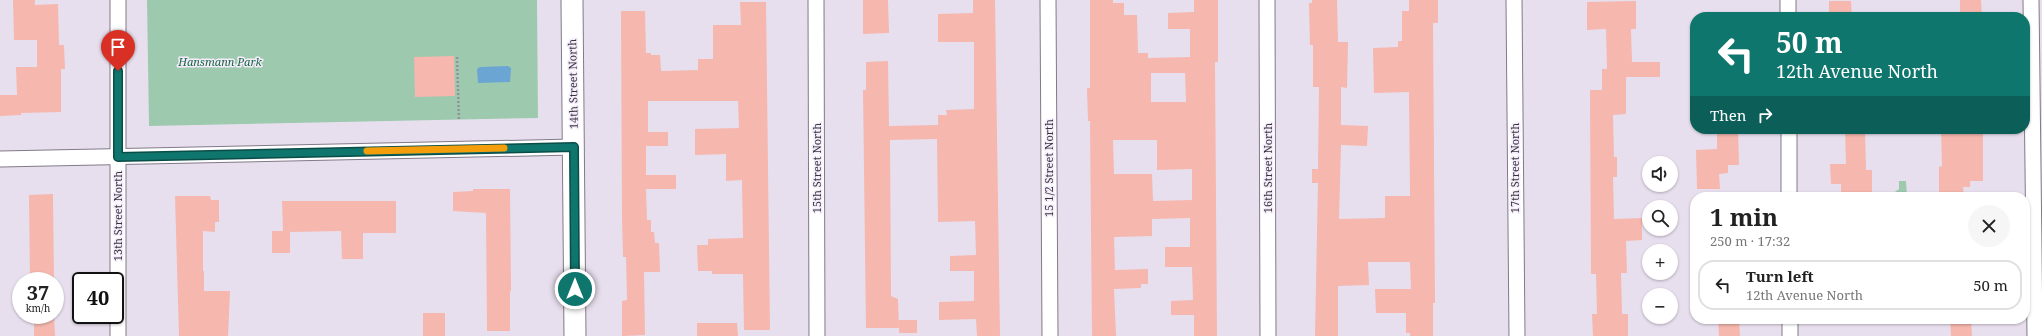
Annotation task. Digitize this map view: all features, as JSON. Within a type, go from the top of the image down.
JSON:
[{"type":"street","name":"13th Street North","points":[[118,0],[118,336]]},
{"type":"street","name":"14th Street North","points":[[572,0],[575,336]]},
{"type":"street","name":"15th Street North","points":[[816,0],[817,336]]},
{"type":"street","name":"15 1/2 Street North","points":[[1048,0],[1050,336]]},
{"type":"street","name":"16th Street North","points":[[1267,0],[1268,336]]},
{"type":"street","name":"17th Street North","points":[[1514,0],[1517,336]]},
{"type":"street","points":[[1788,0],[1788,12]]},
{"type":"street","points":[[2031,0],[2035,336]]},
{"type":"street","points":[[1789,134],[1789,192]]},
{"type":"street","points":[[0,159],[574,147]]},
{"type":"street","points":[[1790,324],[1790,336]]},
{"type":"path","points":[[457,57],[459,121]]},
{"type":"green space","name":"Hansmann Park","points":[[147,0],[537,0],[538,118],[149,126]]},
{"type":"green space","points":[[1899,181],[1906,181],[1907,192],[1895,192],[1899,189]]},
{"type":"water","points":[[508,66],[511,68],[510,82],[478,83],[477,69],[480,67]]},
{"type":"building","points":[[13,0],[35,0],[35,5],[58,4],[59,45],[64,45],[65,69],[61,69],[61,112],[21,113],[21,115],[0,116],[0,95],[17,95],[16,67],[37,67],[37,40],[14,40]]},
{"type":"building","points":[[863,0],[888,0],[889,33],[863,34]]},
{"type":"building","points":[[973,0],[995,0],[1000,336],[977,336],[976,319],[939,320],[939,302],[974,301],[974,271],[950,271],[950,256],[976,255],[975,221],[938,222],[937,139],[890,140],[891,296],[898,299],[899,328],[866,328],[863,90],[866,90],[866,62],[888,61],[889,126],[938,125],[938,115],[947,115],[946,110],[974,109],[974,42],[938,42],[938,14],[973,13]]},
{"type":"building","points":[[1090,0],[1113,0],[1113,3],[1124,3],[1124,15],[1137,15],[1138,53],[1148,53],[1148,58],[1190,57],[1190,29],[1168,29],[1168,13],[1194,12],[1194,0],[1218,0],[1218,62],[1215,62],[1217,336],[1194,336],[1194,315],[1171,315],[1171,301],[1193,300],[1192,267],[1165,267],[1165,247],[1190,247],[1190,218],[1152,219],[1152,236],[1114,237],[1115,270],[1148,269],[1148,284],[1141,284],[1141,288],[1114,289],[1116,336],[1092,336],[1090,121],[1088,121],[1087,88],[1090,88]],"holes":[[[1151,73],[1185,73],[1186,102],[1151,102]],[[1113,140],[1157,140],[1157,170],[1192,169],[1192,200],[1153,201],[1152,174],[1114,174]]]},
{"type":"building","points":[[1312,0],[1337,0],[1338,42],[1348,42],[1347,88],[1341,87],[1341,125],[1368,126],[1367,146],[1341,145],[1339,219],[1385,218],[1385,196],[1410,196],[1409,92],[1374,93],[1373,48],[1398,47],[1398,41],[1402,41],[1402,11],[1409,11],[1409,0],[1438,0],[1438,23],[1433,23],[1435,303],[1433,303],[1433,336],[1410,336],[1410,333],[1406,333],[1406,313],[1376,313],[1375,289],[1411,289],[1410,262],[1368,262],[1369,285],[1338,286],[1338,336],[1315,336],[1318,183],[1312,183],[1312,169],[1318,169],[1319,87],[1313,87],[1313,45],[1310,45],[1309,3],[1312,3]]},
{"type":"building","points":[[1960,0],[1981,0],[1982,12],[1960,12]]},
{"type":"building","points":[[1636,1],[1636,29],[1631,29],[1632,62],[1660,62],[1660,77],[1626,77],[1626,114],[1613,115],[1614,157],[1617,157],[1617,177],[1613,177],[1614,219],[1642,218],[1642,240],[1626,241],[1627,273],[1621,273],[1622,314],[1628,314],[1628,336],[1593,336],[1592,314],[1597,314],[1596,274],[1591,274],[1590,90],[1602,90],[1602,69],[1607,69],[1606,29],[1587,30],[1587,2]]},
{"type":"building","points":[[1829,1],[1851,1],[1852,12],[1829,12]]},
{"type":"building","points":[[740,2],[766,2],[770,330],[744,330],[743,274],[712,274],[712,271],[698,271],[697,245],[708,245],[708,239],[743,238],[742,180],[726,181],[726,154],[695,155],[695,129],[739,128],[738,101],[648,101],[648,132],[668,132],[668,146],[646,146],[646,175],[676,175],[676,189],[646,189],[647,220],[651,220],[651,232],[654,232],[655,243],[659,243],[660,272],[644,272],[645,335],[622,336],[622,301],[627,300],[626,257],[623,257],[622,217],[621,11],[645,11],[646,53],[651,53],[651,55],[660,55],[661,71],[698,70],[698,59],[713,59],[713,25],[741,25]]},
{"type":"building","points":[[454,56],[455,96],[415,97],[414,57]]},
{"type":"building","points":[[1717,134],[1738,134],[1739,165],[1728,165],[1728,173],[1719,174],[1720,189],[1697,189],[1696,150],[1717,149]]},
{"type":"building","points":[[1845,134],[1865,134],[1866,170],[1872,170],[1872,192],[1841,192],[1841,184],[1831,184],[1830,164],[1846,164]]},
{"type":"building","points":[[1941,134],[1983,134],[1983,181],[1970,181],[1970,187],[1963,187],[1964,192],[1939,192],[1939,167],[1942,166]]},
{"type":"building","points":[[473,189],[510,189],[510,331],[487,331],[486,213],[453,211],[453,192],[473,191]]},
{"type":"building","points":[[53,194],[54,272],[30,272],[29,195]]},
{"type":"building","points":[[175,196],[210,196],[211,200],[219,200],[219,222],[215,222],[215,232],[203,231],[204,291],[230,291],[228,336],[179,336]]},
{"type":"building","points":[[282,201],[396,201],[396,233],[363,233],[363,259],[342,259],[341,231],[290,232],[290,253],[272,253],[272,231],[283,231]]},
{"type":"building","points":[[423,313],[445,313],[445,336],[423,336]]},
{"type":"building","points":[[899,320],[917,320],[917,333],[899,333]]},
{"type":"building","points":[[697,323],[737,323],[738,336],[697,336]]},
{"type":"building","points":[[34,324],[54,324],[55,336],[34,336]]},
{"type":"building","points":[[1718,324],[1739,324],[1740,336],[1719,336]]},
{"type":"building","points":[[1950,324],[1971,324],[1972,336],[1951,336]]},
{"type":"slow traffic","points":[[367,151],[504,148]]},
{"type":"route","points":[[118,71],[118,157],[574,147],[575,289]]}]
